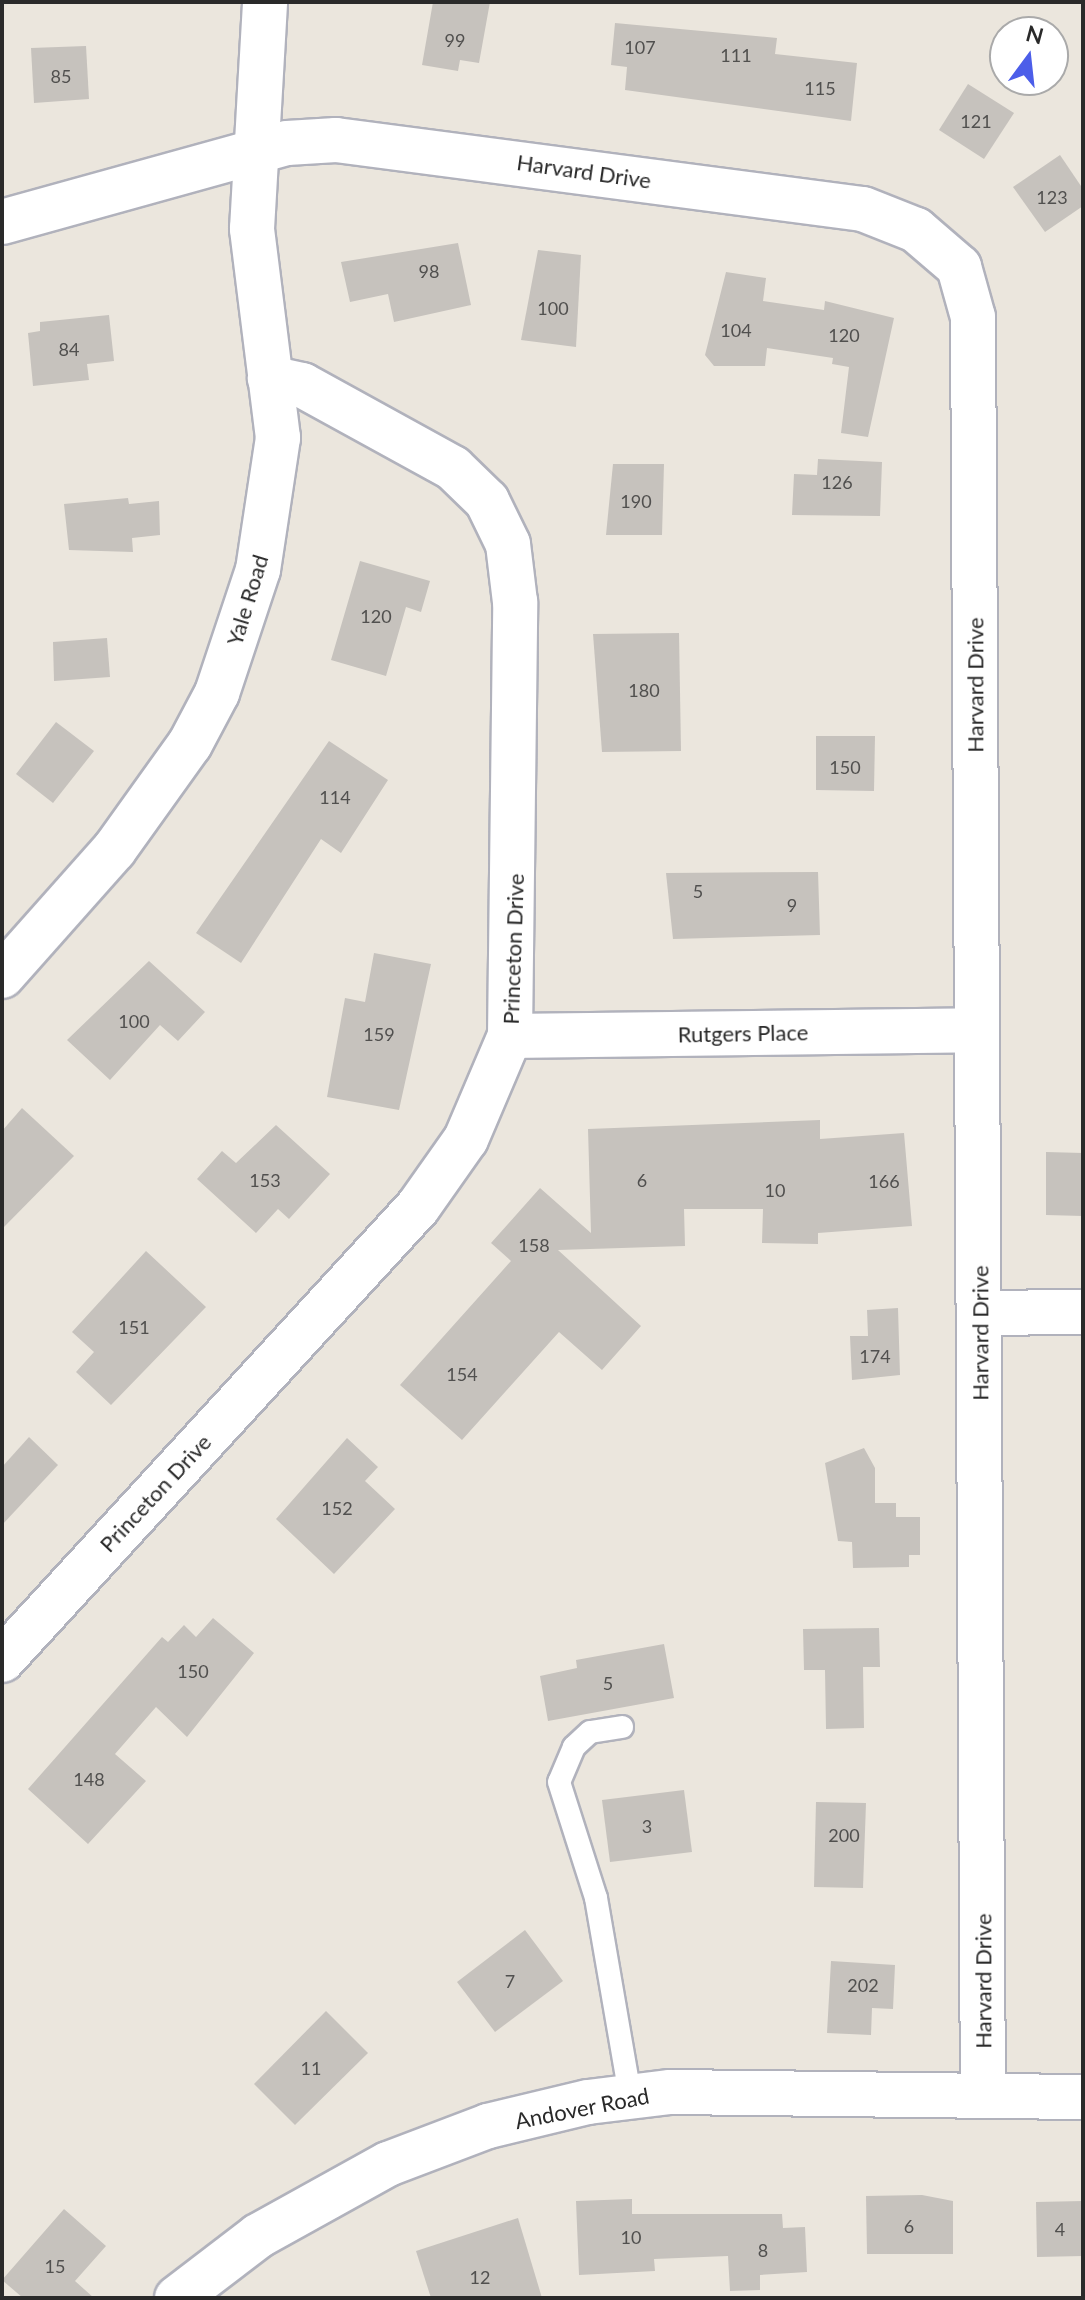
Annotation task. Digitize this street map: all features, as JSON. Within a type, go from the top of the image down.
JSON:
[{"type":"street","name":"Yale Road","points":[[2,976],[155,798],[217,693],[258,570],[278,438],[252,229],[265,2]]},
{"type":"street","name":"Harvard Drive","points":[[2,222],[257,151],[309,140],[376,142],[863,209],[916,230],[959,267],[973,317],[976,1030],[981,1313],[983,2096]]},
{"type":"street","name":"Princeton Drive","points":[[2,1660],[418,1207],[480,1114],[510,1036],[515,602],[508,544],[487,501],[453,468],[302,385],[270,378]]},
{"type":"street","name":"Rutgers Place","points":[[510,1036],[976,1030]]},
{"type":"street","points":[[981,1313],[1083,1312]]},
{"type":"street","name":"Andover Road","points":[[177,2298],[258,2236],[388,2164],[488,2126],[630,2095],[1083,2097]]},
{"type":"lane","points":[[622,1727],[590,1732],[574,1747],[559,1782],[596,1898],[630,2095]]},
{"type":"building","points":[[433,2],[490,2],[479,63],[460,60],[458,71],[422,65]]},
{"type":"building","points":[[615,23],[777,38],[775,54],[857,63],[851,121],[625,90],[627,67],[611,65]]},
{"type":"building","points":[[86,46],[89,99],[34,103],[31,48]]},
{"type":"building","points":[[968,84],[1014,113],[984,159],[939,130]]},
{"type":"building","points":[[1060,155],[1083,189],[1083,206],[1045,232],[1013,187]]},
{"type":"building","points":[[458,243],[471,305],[394,322],[388,294],[350,302],[341,262]]},
{"type":"building","points":[[538,250],[581,255],[576,347],[521,340]]},
{"type":"building","points":[[726,272],[766,278],[763,301],[824,310],[825,301],[894,318],[868,437],[841,433],[849,367],[832,364],[833,358],[767,348],[765,366],[714,366],[705,355]]},
{"type":"building","points":[[109,315],[114,361],[87,364],[89,380],[33,386],[28,333],[40,331],[40,322]]},
{"type":"building","points":[[818,459],[882,462],[880,516],[792,515],[794,474],[817,475]]},
{"type":"building","points":[[613,464],[664,464],[662,535],[606,535]]},
{"type":"building","points":[[128,498],[129,504],[159,501],[160,535],[132,538],[133,552],[69,550],[64,504]]},
{"type":"building","points":[[360,561],[430,581],[421,612],[406,607],[386,676],[331,660]]},
{"type":"building","points":[[679,633],[681,751],[602,752],[593,634]]},
{"type":"building","points":[[107,638],[110,677],[54,681],[53,642]]},
{"type":"building","points":[[56,722],[94,751],[53,803],[16,774]]},
{"type":"building","points":[[816,736],[875,736],[874,791],[816,790]]},
{"type":"building","points":[[329,741],[388,780],[341,853],[321,839],[241,963],[196,933]]},
{"type":"building","points":[[818,872],[820,935],[673,939],[666,873]]},
{"type":"building","points":[[374,953],[431,964],[399,1110],[327,1097],[345,998],[365,1002]]},
{"type":"building","points":[[149,961],[205,1012],[178,1041],[160,1025],[110,1080],[67,1040]]},
{"type":"building","points":[[22,1108],[74,1156],[2,1229],[2,1131]]},
{"type":"building","points":[[820,1120],[820,1139],[904,1133],[912,1226],[818,1233],[818,1244],[762,1243],[763,1209],[684,1209],[685,1246],[558,1250],[641,1326],[602,1370],[559,1332],[462,1440],[400,1385],[511,1261],[491,1243],[540,1188],[591,1233],[588,1129]]},
{"type":"building","points":[[276,1125],[330,1174],[289,1219],[278,1209],[256,1233],[197,1179],[222,1151],[236,1163]]},
{"type":"building","points":[[1046,1152],[1083,1153],[1083,1216],[1046,1215]]},
{"type":"building","points":[[146,1251],[206,1307],[111,1405],[76,1372],[94,1352],[72,1332]]},
{"type":"building","points":[[898,1308],[900,1375],[852,1380],[850,1336],[868,1336],[867,1310]]},
{"type":"building","points":[[29,1437],[58,1465],[2,1525],[2,1467]]},
{"type":"building","points":[[347,1438],[378,1467],[365,1481],[395,1509],[334,1574],[276,1519]]},
{"type":"building","points":[[864,1448],[875,1468],[875,1503],[896,1503],[896,1517],[920,1517],[920,1555],[909,1555],[909,1567],[853,1568],[852,1542],[838,1541],[825,1463]]},
{"type":"building","points":[[213,1618],[254,1653],[187,1737],[156,1707],[115,1754],[146,1781],[88,1844],[28,1789],[162,1637],[168,1642],[184,1625],[196,1637]]},
{"type":"building","points":[[879,1628],[880,1667],[863,1667],[864,1728],[826,1729],[825,1670],[804,1670],[803,1629]]},
{"type":"building","points":[[664,1644],[674,1698],[548,1721],[540,1676],[577,1668],[576,1660]]},
{"type":"building","points":[[684,1790],[692,1852],[610,1862],[602,1800]]},
{"type":"building","points":[[816,1802],[866,1803],[863,1888],[814,1887]]},
{"type":"building","points":[[525,1930],[563,1981],[495,2032],[457,1982]]},
{"type":"building","points":[[831,1961],[895,1965],[893,2009],[872,2008],[871,2035],[827,2033]]},
{"type":"building","points":[[326,2011],[368,2053],[295,2125],[254,2084]]},
{"type":"building","points":[[922,2195],[953,2201],[953,2254],[867,2254],[866,2196]]},
{"type":"building","points":[[632,2199],[632,2214],[782,2214],[783,2228],[805,2227],[807,2272],[760,2275],[760,2290],[730,2291],[728,2256],[654,2259],[655,2271],[579,2275],[576,2201]]},
{"type":"building","points":[[1083,2201],[1083,2256],[1037,2257],[1036,2202]]},
{"type":"building","points":[[64,2209],[106,2246],[75,2281],[94,2298],[23,2298],[2,2280]]},
{"type":"building","points":[[518,2218],[542,2298],[431,2298],[416,2251]]}]
